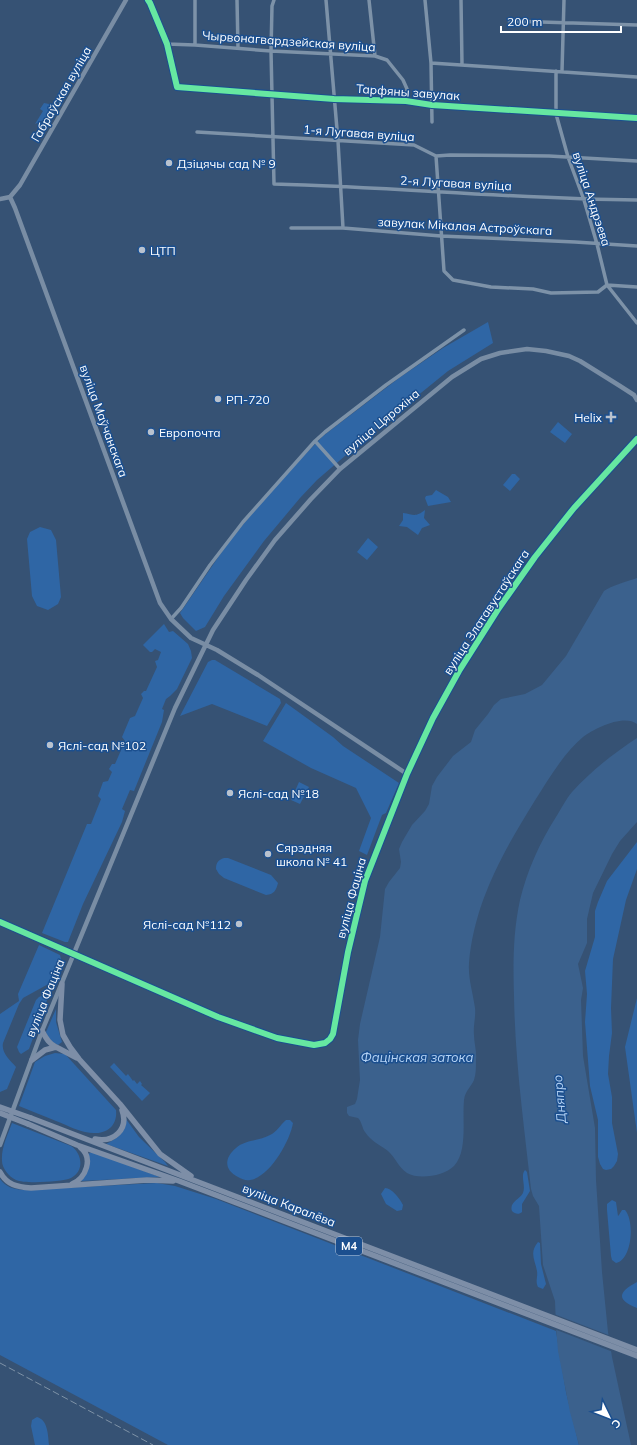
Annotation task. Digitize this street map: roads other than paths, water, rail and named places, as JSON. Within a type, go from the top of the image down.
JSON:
[{"type":"main road","name":"Габраўская вуліца","points":[[10,196],[20,185],[126,0]]},
{"type":"main road","points":[[0,199],[10,196]]},
{"type":"main road","name":"вуліца Маўчанскага","points":[[10,196],[160,603],[171,620],[190,638],[206,645]]},
{"type":"main road","name":"вуліца Цярохіна","points":[[206,645],[261,558],[311,499],[340,469],[452,377],[471,364],[500,353],[528,349],[546,351],[569,356],[580,361],[636,397]]},
{"type":"main road","name":"вуліца Златавустаўскага","points":[[407,774],[433,718],[458,672],[499,608],[535,556],[574,508],[636,441]]},
{"type":"main road","points":[[206,645],[258,675],[407,774]]},
{"type":"main road","name":"вуліца Фаціна","points":[[0,1145],[42,1031],[174,708],[206,645]]},
{"type":"main road","name":"вуліца Фаціна","points":[[74,954],[218,1017],[277,1038],[314,1045],[325,1043],[333,1034],[348,952],[365,881],[407,774]]},
{"type":"main road","points":[[0,922],[74,954]]},
{"type":"main road","points":[[62,984],[60,1020],[63,1035],[79,1059],[120,1104],[160,1154],[198,1181]]},
{"type":"main road","points":[[42,1031],[52,1046],[79,1059]]},
{"type":"main road","points":[[32,1060],[45,1050],[56,1047]]},
{"type":"main road","points":[[79,1136],[102,1141],[118,1134],[124,1123],[124,1116],[120,1104]]},
{"type":"main road","name":"вуліца Каралёва","points":[[0,1107],[77,1145],[179,1181],[637,1350]]},
{"type":"main road","name":"вуліца Каралёва","points":[[0,1113],[79,1136],[198,1181],[637,1356]]},
{"type":"main road","points":[[68,1185],[82,1178],[88,1163],[83,1150],[77,1145]]},
{"type":"main road","points":[[0,1172],[8,1182],[19,1187],[147,1180],[179,1181]]},
{"type":"street","points":[[148,0],[166,44]]},
{"type":"street","points":[[195,0],[195,45]]},
{"type":"street","points":[[236,0],[238,48]]},
{"type":"street","points":[[273,137],[271,51],[272,6],[274,0]]},
{"type":"street","points":[[326,0],[338,141],[342,228]]},
{"type":"street","points":[[369,0],[375,56]]},
{"type":"street","points":[[425,0],[431,63],[432,122]]},
{"type":"street","points":[[461,0],[462,64]]},
{"type":"street","points":[[562,72],[564,0]]},
{"type":"street","points":[[509,21],[637,25]]},
{"type":"street","name":"Чырвонагвардзейская вуліца","points":[[166,44],[375,56],[387,60],[403,80],[407,89],[406,101]]},
{"type":"street","name":"Тарфяны завулак","points":[[166,44],[177,87],[334,99],[406,101],[432,105],[556,114],[637,118]]},
{"type":"street","points":[[431,63],[637,77]]},
{"type":"street","name":"вуліца Андрэева","points":[[556,71],[556,114],[568,157],[584,200],[607,285],[637,323]]},
{"type":"street","name":"1-я Лугавая вуліца","points":[[197,132],[414,145],[436,156],[568,157],[637,161]]},
{"type":"street","name":"2-я Лугавая вуліца","points":[[273,137],[274,184],[340,186],[584,200],[637,200]]},
{"type":"street","points":[[436,156],[444,271],[453,280],[492,287],[533,289],[551,293],[598,292],[607,285],[637,287]]},
{"type":"street","name":"завулак Мікалая Астроўскага","points":[[291,228],[342,228],[441,236],[637,246]]},
{"type":"street","points":[[171,620],[243,522],[315,441],[386,385],[464,330]]},
{"type":"street","points":[[315,441],[340,469]]},
{"type":"water","name":"Фацінская затока","points":[[637,578],[637,724],[631,721],[617,721],[602,726],[583,737],[562,759],[511,840],[501,859],[484,899],[472,941],[469,969],[475,1008],[474,1038],[476,1068],[474,1080],[464,1100],[464,1134],[461,1152],[454,1166],[444,1172],[431,1176],[412,1175],[404,1171],[388,1151],[367,1135],[358,1118],[349,1116],[347,1113],[347,1107],[355,1104],[357,1099],[360,1080],[358,1040],[360,1024],[380,937],[385,889],[400,868],[401,862],[399,849],[412,825],[425,811],[429,804],[432,786],[437,777],[453,756],[471,742],[475,730],[494,705],[501,699],[525,694],[542,685],[566,656],[604,591],[615,585]]},
{"type":"water","name":"Дняпро","points":[[637,738],[637,822],[620,841],[593,893],[587,919],[587,943],[578,964],[583,988],[581,1000],[583,1056],[595,1128],[596,1180],[602,1272],[608,1332],[631,1445],[579,1445],[570,1412],[558,1351],[555,1301],[543,1265],[539,1206],[531,1189],[516,1045],[514,948],[518,912],[523,889],[530,868],[545,836],[566,801],[579,784],[611,756]]},
{"type":"railway","points":[[0,1363],[153,1445]]},
{"type":"place","name":"Дзіцячы сад № 9","points":[[169,163]]},
{"type":"place","name":"ЦТП","points":[[142,250]]},
{"type":"place","name":"РП-720","points":[[218,399]]},
{"type":"place","name":"Helix","points":[[611,417]]},
{"type":"place","name":"Европочта","points":[[151,432]]},
{"type":"place","name":"Яслі-сад №102","points":[[50,745]]},
{"type":"place","name":"Яслі-сад №18","points":[[230,793]]},
{"type":"place","name":"Сярэдняя школа № 41","points":[[268,854]]},
{"type":"place","name":"Яслі-сад №112","points":[[239,924]]}]
